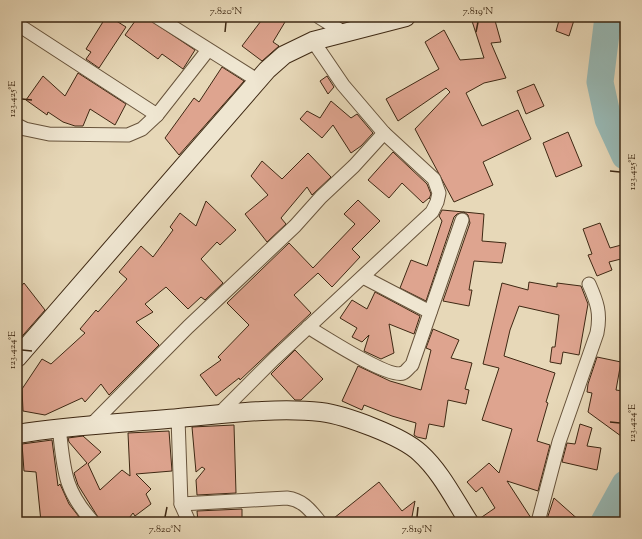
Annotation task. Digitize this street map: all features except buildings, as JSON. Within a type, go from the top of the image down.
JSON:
[{"type":"street","points":[[157,17],[257,80]]},
{"type":"street","points":[[320,17],[343,32]]},
{"type":"street","points":[[17,358],[257,80],[284,56],[313,41],[343,32],[406,17]]},
{"type":"street","points":[[17,24],[157,115]]},
{"type":"street","points":[[219,414],[308,327],[432,212],[437,202],[439,193],[434,179],[384,133],[343,85],[313,41]]},
{"type":"street","points":[[17,125],[25,129],[49,134],[128,135],[142,129],[157,115],[208,50]]},
{"type":"street","points":[[92,424],[188,327],[295,226],[384,133]]},
{"type":"street","points":[[308,327],[379,368],[397,374],[404,373],[412,365],[462,220]]},
{"type":"street","points":[[363,277],[430,312]]},
{"type":"street","points":[[538,522],[559,442],[597,333],[599,322],[598,304],[589,284]]},
{"type":"street","points":[[17,434],[59,427],[92,424],[271,411],[320,412],[341,416],[399,440],[420,453],[439,475],[469,522]]},
{"type":"street","points":[[178,418],[181,504],[189,522]]},
{"type":"street","points":[[59,427],[64,471],[72,495],[93,522]]},
{"type":"street","points":[[181,504],[287,498],[297,500],[306,506],[320,522]]},
{"type":"waterway","points":[[608,17],[600,82],[608,119],[625,156]]},
{"type":"waterway","points":[[604,522],[625,484]]}]
